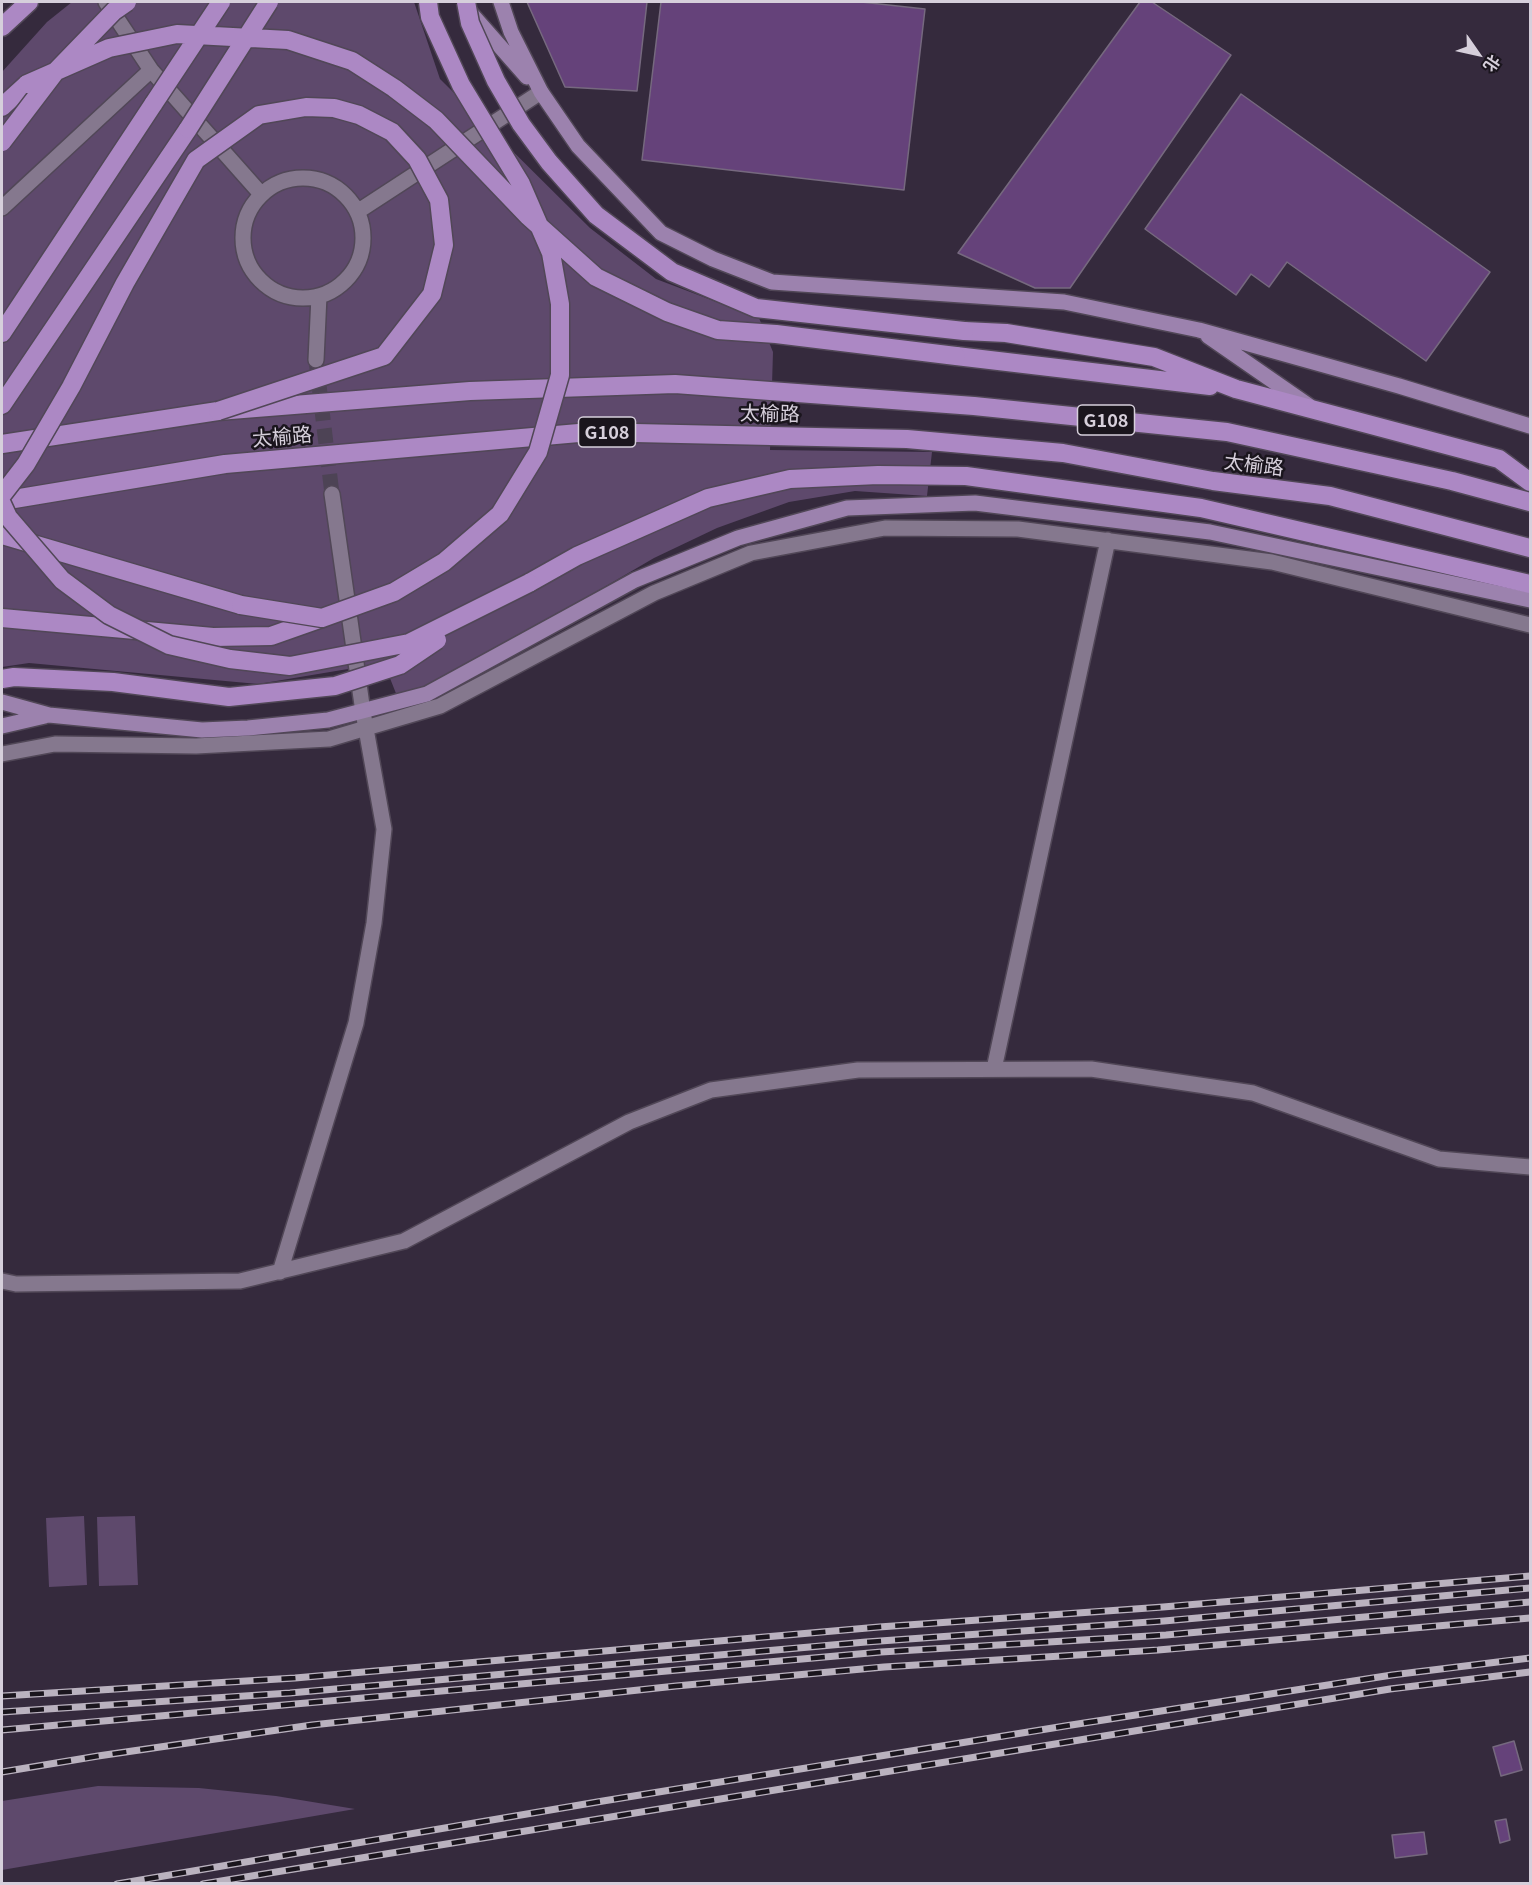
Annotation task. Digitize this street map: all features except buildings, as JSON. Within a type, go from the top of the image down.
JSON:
[{"type":"highway","points":[[2,27],[29,2]]},
{"type":"highway","points":[[2,142],[56,71],[114,11],[127,2]]},
{"type":"highway","points":[[2,333],[221,2]]},
{"type":"highway","points":[[2,405],[188,129],[269,2]]},
{"type":"highway","points":[[2,618],[213,637],[270,636],[394,592],[444,562],[500,514],[538,452],[560,375],[561,304],[551,252],[521,184],[461,85],[430,17],[428,2]]},
{"type":"highway","points":[[466,2],[470,23],[496,81],[521,124],[549,162],[596,215],[672,272],[756,308],[964,331],[1006,333],[1154,357],[1236,389],[1530,466]]},
{"type":"highway","points":[[2,107],[27,84],[109,48],[177,34],[288,40],[352,61],[394,88],[436,120],[528,216],[596,277],[667,312],[718,330],[776,334],[1236,389]]},
{"type":"highway","points":[[2,495],[26,464],[71,387],[125,283],[196,160],[259,115],[306,107],[334,108],[359,115],[392,132],[417,159],[439,200],[444,245],[432,294],[384,356],[218,411]]},
{"type":"highway","name":"太榆路","points":[[2,444],[218,411],[470,391],[675,384],[974,406],[1227,432],[1452,481],[1530,502]]},
{"type":"highway","name":"太榆路","points":[[2,502],[225,464],[590,432],[907,439],[1063,453],[1213,482],[1330,496],[1530,548]]},
{"type":"highway","points":[[1499,459],[1530,482]]},
{"type":"highway","points":[[2,502],[8,517],[62,579],[110,615],[169,645],[230,659],[290,666],[410,643],[577,556],[708,498],[790,479],[878,475],[966,476],[1201,508],[1530,584]]},
{"type":"highway","points":[[2,535],[241,605],[322,618]]},
{"type":"highway","points":[[2,679],[14,677],[113,682],[229,697],[335,686],[399,665],[497,599]]},
{"type":"main road","points":[[460,2],[541,92]]},
{"type":"main road","points":[[501,2],[511,33],[541,92],[578,146],[661,233],[713,259],[772,282],[1064,302],[1199,330],[1530,426]]},
{"type":"main road","points":[[1199,330],[1314,410]]},
{"type":"main road","points":[[2,702],[49,716],[202,730],[328,720],[363,712],[427,694],[635,580],[738,538],[847,508],[975,503],[1210,532],[1530,600]]},
{"type":"main road","points":[[2,726],[49,716]]},
{"type":"street","points":[[106,2],[151,70],[261,194]]},
{"type":"street","points":[[2,208],[151,70]]},
{"type":"street","points":[[357,212],[541,92]]},
{"type":"street","points":[[295,178],[314,178],[340,190],[347,196],[357,212],[363,232],[361,253],[352,272],[338,287],[320,296],[299,298],[280,294],[262,284],[250,268],[243,249],[243,229],[249,210],[261,194],[277,183],[295,178]]},
{"type":"street","points":[[316,360],[320,296]]},
{"type":"street","points":[[280,1272],[356,1023],[374,923],[384,829],[363,712],[332,494]]},
{"type":"street","points":[[2,754],[55,744],[196,746],[329,739],[440,706],[654,593],[751,553],[885,528],[1018,529],[1272,561],[1530,625]]},
{"type":"street","points":[[994,1069],[1108,540]]},
{"type":"street","points":[[2,1281],[16,1284],[240,1281],[280,1272],[404,1241],[629,1122],[711,1090],[858,1070],[1091,1069],[1252,1093],[1439,1158],[1530,1167]]},
{"type":"shaded area","points":[[72,2],[414,2],[440,79],[590,228],[656,279],[759,318],[773,352],[770,450],[932,452],[927,496],[855,491],[789,502],[717,528],[654,558],[502,647],[426,687],[397,696],[384,663],[258,684],[29,663],[2,667],[2,72],[47,22]]},
{"type":"shaded area","points":[[84,1516],[87,1585],[49,1587],[46,1518]]},
{"type":"shaded area","points":[[135,1516],[138,1585],[99,1586],[97,1517]]},
{"type":"shaded area","points":[[98,1786],[199,1788],[276,1796],[355,1809],[2,1870],[2,1801]]},
{"type":"tunnel","points":[[316,360],[332,494]]},
{"type":"railway","points":[[2,1696],[295,1678],[879,1627],[1163,1607],[1530,1576]]},
{"type":"railway","points":[[2,1712],[290,1693],[866,1642],[1164,1621],[1530,1588]]},
{"type":"railway","points":[[2,1730],[881,1652],[1166,1635],[1530,1602]]},
{"type":"railway","points":[[2,1772],[312,1725],[676,1686],[884,1667],[1158,1650],[1530,1618]]},
{"type":"railway","points":[[117,1884],[603,1801],[1065,1726],[1392,1675],[1530,1658]]},
{"type":"railway","points":[[203,1884],[1390,1689],[1530,1672]]}]
